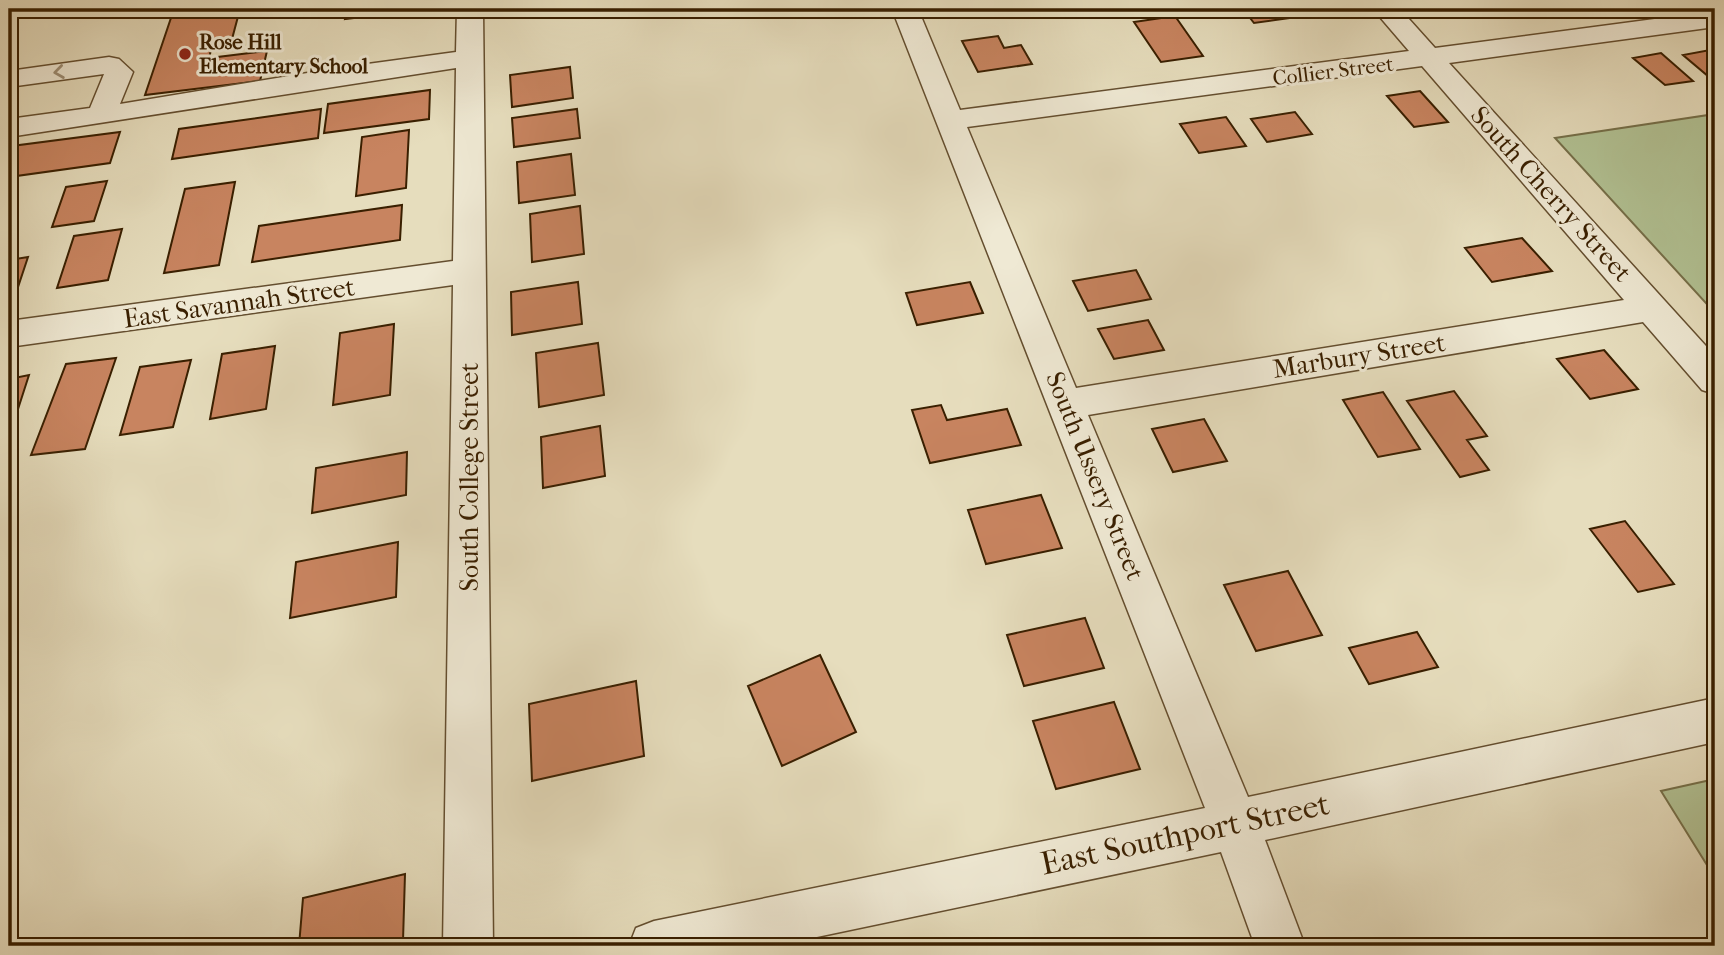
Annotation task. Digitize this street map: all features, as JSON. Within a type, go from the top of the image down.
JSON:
[{"type":"street","name":"South College Street","points":[[468,946],[470,9]]},
{"type":"street","name":"South Ussery Street","points":[[905,9],[1235,824],[1280,946]]},
{"type":"street","name":"South Cherry Street","points":[[1386,9],[1715,380]]},
{"type":"street","name":"Collier Street","points":[[951,120],[1715,19]]},
{"type":"street","points":[[9,128],[470,58]]},
{"type":"street","points":[[9,79],[114,69],[102,116]]},
{"type":"street","name":"East Savannah Street","points":[[9,334],[469,271]]},
{"type":"street","name":"Marbury Street","points":[[1066,404],[1652,308]]},
{"type":"street","name":"East Southport Street","points":[[654,946],[1715,720]]},
{"type":"green space","points":[[1715,114],[1715,313],[1555,138]]},
{"type":"green space","points":[[1715,779],[1715,878],[1661,791]]},
{"type":"building","name":"Rose Hill Elementary School","points":[[174,9],[240,9],[232,39],[213,42],[209,58],[267,51],[260,81],[145,95]]},
{"type":"building","points":[[347,9],[411,9],[411,11],[345,19]]},
{"type":"building","points":[[810,9],[845,9],[845,11],[812,15]]},
{"type":"building","points":[[1243,9],[1305,9],[1311,15],[1254,23]]},
{"type":"building","points":[[1175,16],[1203,56],[1161,62],[1134,22]]},
{"type":"building","points":[[998,36],[1004,48],[1021,45],[1032,64],[978,72],[962,41]]},
{"type":"building","points":[[1710,50],[1715,54],[1715,82],[1683,55]]},
{"type":"building","points":[[1661,53],[1693,81],[1665,85],[1633,58]]},
{"type":"building","points":[[570,67],[573,98],[512,107],[510,75]]},
{"type":"building","points":[[430,90],[429,119],[324,133],[328,104]]},
{"type":"building","points":[[1420,91],[1448,122],[1414,127],[1387,96]]},
{"type":"building","points":[[321,109],[318,138],[172,159],[179,129]]},
{"type":"building","points":[[577,109],[580,138],[514,147],[512,118]]},
{"type":"building","points":[[1295,112],[1312,134],[1267,142],[1251,119]]},
{"type":"building","points":[[1226,117],[1246,146],[1199,153],[1180,124]]},
{"type":"building","points":[[409,130],[406,188],[356,196],[362,137]]},
{"type":"building","points":[[120,132],[110,163],[9,177],[9,155],[12,146]]},
{"type":"building","points":[[571,154],[575,195],[519,203],[517,162]]},
{"type":"building","points":[[107,181],[94,221],[52,227],[66,187]]},
{"type":"building","points":[[235,182],[219,265],[164,273],[185,189]]},
{"type":"building","points":[[402,205],[400,240],[252,262],[259,226]]},
{"type":"building","points":[[580,206],[584,254],[532,262],[530,214]]},
{"type":"building","points":[[122,229],[108,280],[57,288],[74,236]]},
{"type":"building","points":[[1522,238],[1552,271],[1492,282],[1465,248]]},
{"type":"building","points":[[28,257],[16,293],[9,294],[9,260]]},
{"type":"building","points":[[1136,270],[1151,299],[1088,311],[1073,281]]},
{"type":"building","points":[[578,282],[582,324],[512,335],[511,292]]},
{"type":"building","points":[[970,282],[983,313],[917,325],[906,293]]},
{"type":"building","points":[[1148,320],[1164,350],[1114,359],[1098,329]]},
{"type":"building","points":[[394,324],[390,395],[333,405],[340,333]]},
{"type":"building","points":[[598,343],[604,395],[539,407],[536,353]]},
{"type":"building","points":[[275,346],[266,409],[210,419],[222,354]]},
{"type":"building","points":[[1604,350],[1638,389],[1590,399],[1557,359]]},
{"type":"building","points":[[116,358],[85,449],[31,455],[66,364]]},
{"type":"building","points":[[191,360],[173,427],[120,435],[140,367]]},
{"type":"building","points":[[29,375],[9,437],[9,379]]},
{"type":"building","points":[[1454,391],[1487,436],[1467,440],[1489,470],[1460,477],[1407,401]]},
{"type":"building","points":[[1383,392],[1420,449],[1378,457],[1343,400]]},
{"type":"building","points":[[941,405],[947,420],[1007,409],[1021,445],[930,463],[912,410]]},
{"type":"building","points":[[1204,419],[1227,461],[1173,472],[1152,429]]},
{"type":"building","points":[[600,426],[605,476],[543,488],[541,437]]},
{"type":"building","points":[[407,452],[406,495],[312,513],[316,468]]},
{"type":"building","points":[[1041,495],[1062,548],[986,564],[968,510]]},
{"type":"building","points":[[1625,521],[1674,584],[1638,592],[1590,529]]},
{"type":"building","points":[[398,542],[396,597],[290,618],[296,562]]},
{"type":"building","points":[[1288,571],[1322,635],[1256,651],[1224,585]]},
{"type":"building","points":[[1085,618],[1104,668],[1024,686],[1007,635]]},
{"type":"building","points":[[1417,632],[1438,667],[1369,684],[1349,648]]},
{"type":"building","points":[[820,655],[856,732],[782,766],[748,686]]},
{"type":"building","points":[[636,681],[644,756],[532,781],[529,704]]},
{"type":"building","points":[[1114,702],[1140,769],[1056,789],[1033,721]]},
{"type":"building","points":[[405,874],[403,941],[380,946],[299,946],[303,898]]},
{"type":"place","name":"Rose Hill Elementary School","points":[[185,54]]}]
